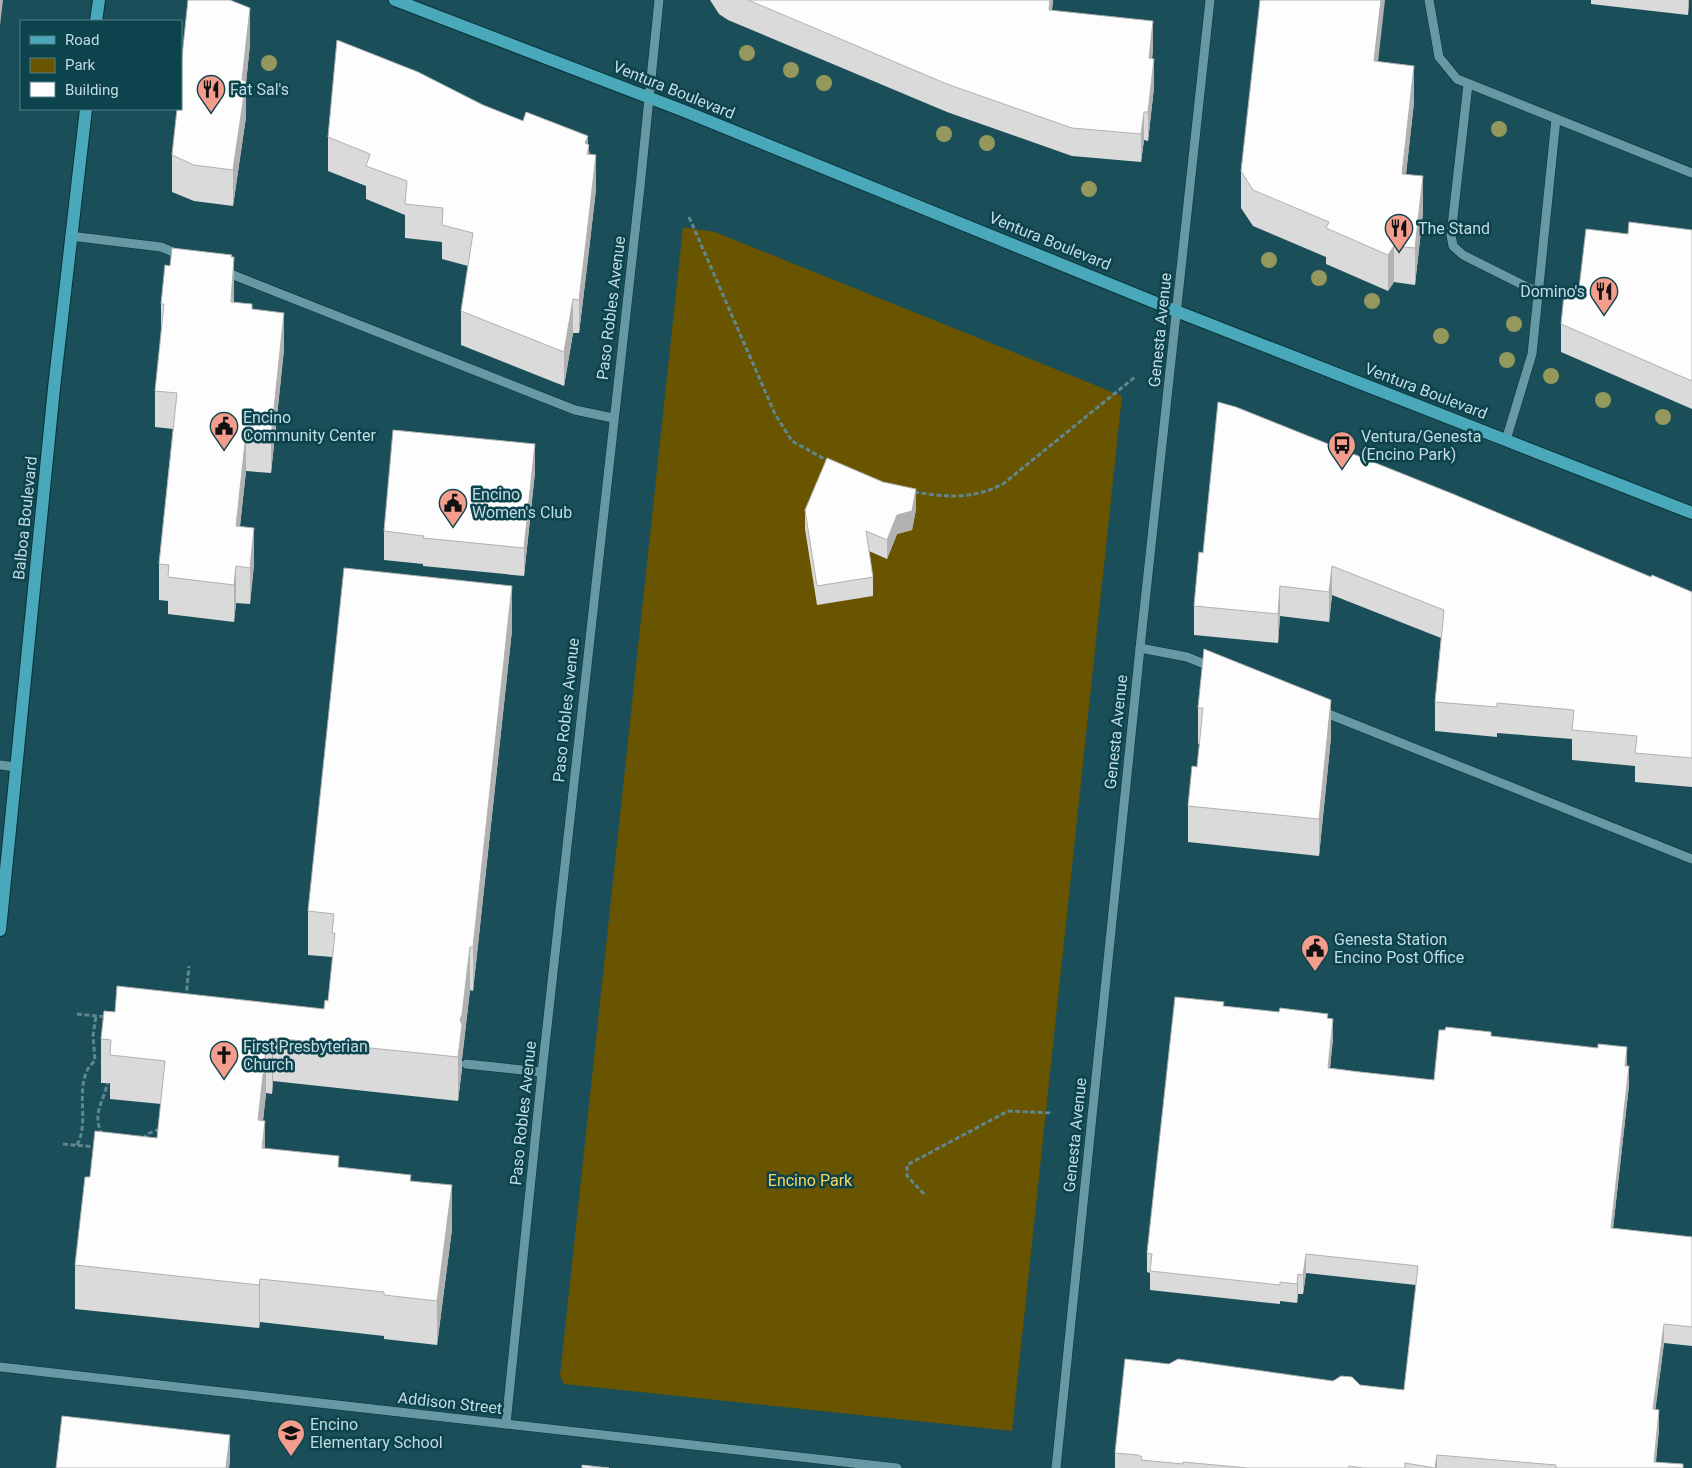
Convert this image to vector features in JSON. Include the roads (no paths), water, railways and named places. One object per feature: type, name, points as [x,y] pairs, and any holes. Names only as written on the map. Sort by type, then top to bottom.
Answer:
[{"type":"main road","points":[[96,20],[99,0]]},
{"type":"main road","name":"Ventura Boulevard","points":[[395,0],[648,97],[1176,311],[1692,514]]},
{"type":"main road","name":"Balboa Boulevard","points":[[0,930],[70,236],[86,110]]},
{"type":"street","name":"Paso Robles Avenue","points":[[506,1424],[542,1072],[659,0]]},
{"type":"street","name":"Genesta Avenue","points":[[1056,1468],[1140,648],[1210,0]]},
{"type":"street","points":[[1429,0],[1439,57],[1457,79],[1692,173]]},
{"type":"street","points":[[1468,84],[1451,235],[1453,246],[1463,256],[1539,293]]},
{"type":"street","points":[[1506,440],[1532,354],[1556,119]]},
{"type":"street","points":[[70,236],[161,247],[196,261]]},
{"type":"street","points":[[214,268],[575,410],[613,418]]},
{"type":"street","points":[[1140,648],[1187,657],[1224,672]]},
{"type":"street","points":[[1316,709],[1692,859]]},
{"type":"street","points":[[0,765],[16,767]]},
{"type":"street","points":[[466,1064],[542,1072]]},
{"type":"street","name":"Addison Street","points":[[0,1367],[896,1468]]},
{"type":"place","name":"Fat Sal's","points":[[211,113]]},
{"type":"place","name":"The Stand","points":[[1399,252]]},
{"type":"place","name":"Domino's","points":[[1604,315]]},
{"type":"place","name":"Encino Community Center","points":[[224,450]]},
{"type":"place","name":"Ventura/Genesta (Encino Park)","points":[[1342,469]]},
{"type":"place","name":"Encino Women's Club","points":[[453,527]]},
{"type":"place","name":"Genesta Station Encino Post Office","points":[[1315,972]]},
{"type":"place","name":"First Presbyterian Church","points":[[224,1079]]},
{"type":"place","name":"Encino Elementary School","points":[[291,1457]]},
{"type":"park label","name":"Encino Park","points":[[810,1180]]}]
